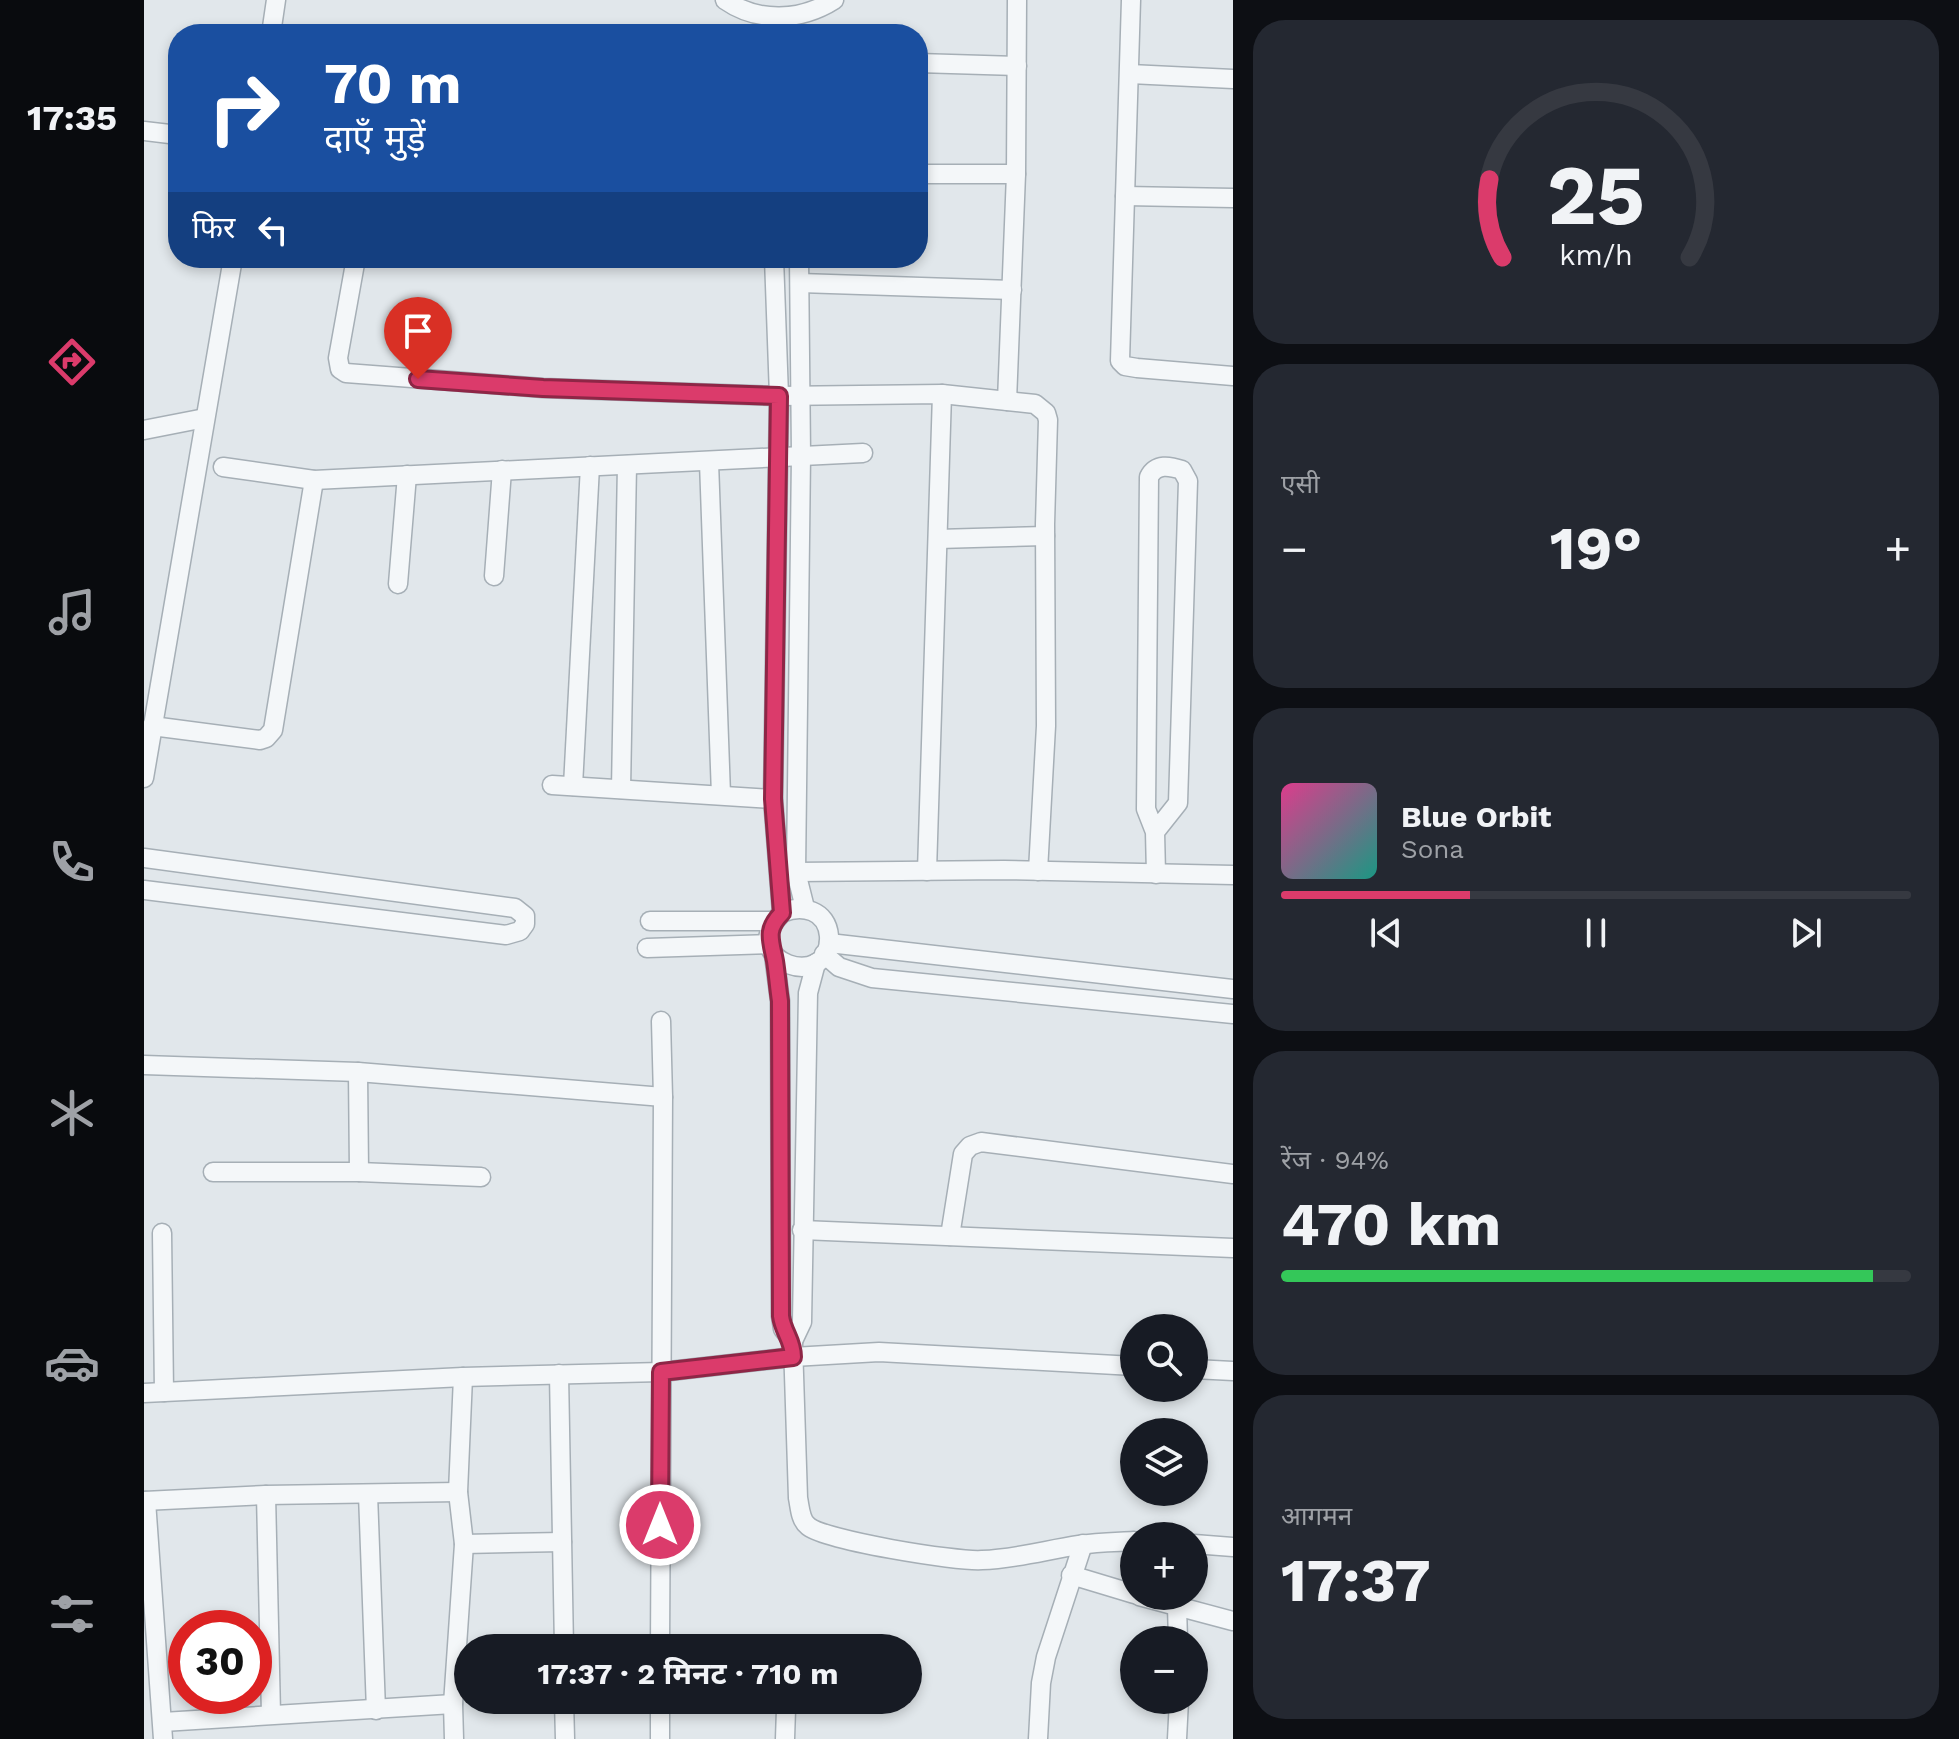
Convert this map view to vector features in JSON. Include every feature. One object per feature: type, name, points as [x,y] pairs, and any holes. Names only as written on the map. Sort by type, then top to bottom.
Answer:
[{"type":"street","points":[[272,24],[276,0]]},
{"type":"street","points":[[725,0],[761,15],[769,24]]},
{"type":"street","points":[[796,24],[834,0]]},
{"type":"street","points":[[1007,401],[1016,174],[1017,0]]},
{"type":"street","points":[[1131,0],[1119,349],[1122,365],[1233,376]]},
{"type":"street","points":[[928,63],[1017,66]]},
{"type":"street","points":[[1130,74],[1233,79]]},
{"type":"street","points":[[144,131],[168,134]]},
{"type":"street","points":[[928,174],[1016,174]]},
{"type":"street","points":[[1125,196],[1233,198]]},
{"type":"street","points":[[144,778],[231,268]]},
{"type":"street","points":[[354,268],[338,358],[340,369],[346,373],[543,388],[779,396],[942,394],[1035,404],[1046,413],[1046,726],[1038,871]]},
{"type":"street","points":[[775,268],[779,396],[773,799],[778,917]]},
{"type":"street","points":[[799,268],[801,455],[796,872],[805,908]]},
{"type":"street","points":[[800,283],[1012,290]]},
{"type":"street","points":[[927,871],[942,394]]},
{"type":"street","points":[[144,430],[205,418]]},
{"type":"street","points":[[223,467],[314,480],[863,453]]},
{"type":"street","points":[[709,462],[721,795]]},
{"type":"street","points":[[621,789],[627,465]]},
{"type":"street","points":[[573,786],[590,466]]},
{"type":"street","points":[[1155,832],[1178,803],[1188,481],[1182,470],[1169,466],[1157,469],[1149,477],[1146,809],[1155,832],[1156,874]]},
{"type":"street","points":[[494,576],[502,470]]},
{"type":"street","points":[[398,584],[407,475]]},
{"type":"street","points":[[152,726],[260,740],[270,735],[314,480]]},
{"type":"street","points":[[938,539],[1045,536]]},
{"type":"street","points":[[552,785],[773,799]]},
{"type":"street","points":[[144,858],[515,908],[525,916],[525,924],[520,931],[506,935],[144,890]]},
{"type":"street","points":[[796,872],[1038,871],[1233,875]]},
{"type":"street","points":[[793,1349],[783,1329],[781,1316],[780,1001],[769,932],[778,917],[793,908],[805,908],[816,912],[829,932],[808,993],[802,1322],[793,1349],[801,1515],[807,1526],[819,1532],[947,1559],[1006,1559],[1083,1544],[1120,1542]]},
{"type":"street","points":[[650,921],[778,917]]},
{"type":"street","points":[[647,948],[771,949]]},
{"type":"street","points":[[771,949],[782,963],[793,967],[805,967],[823,954],[1233,989]]},
{"type":"street","points":[[823,954],[839,967],[872,978],[1233,1014]]},
{"type":"street","points":[[660,1634],[661,1021]]},
{"type":"street","points":[[144,1065],[358,1072],[663,1097]]},
{"type":"street","points":[[358,1072],[359,1172]]},
{"type":"street","points":[[950,1236],[963,1154],[970,1146],[981,1142],[1233,1174]]},
{"type":"street","points":[[213,1172],[359,1172],[481,1177]]},
{"type":"street","points":[[802,1230],[1233,1248]]},
{"type":"street","points":[[162,1233],[164,1392]]},
{"type":"street","points":[[144,1393],[463,1377],[661,1372],[793,1349],[1120,1365]]},
{"type":"street","points":[[1208,1370],[1233,1371]]},
{"type":"street","points":[[559,1374],[564,1634]]},
{"type":"street","points":[[454,1739],[453,1704],[464,1544],[458,1492],[463,1377]]},
{"type":"street","points":[[271,1714],[163,1730],[145,1501],[266,1495],[458,1492]]},
{"type":"street","points":[[368,1494],[376,1710]]},
{"type":"street","points":[[266,1495],[269,1610]]},
{"type":"street","points":[[464,1544],[562,1542]]},
{"type":"street","points":[[1038,1739],[1043,1670],[1083,1544]]},
{"type":"street","points":[[1208,1545],[1233,1547]]},
{"type":"street","points":[[1071,1575],[1120,1590]]},
{"type":"street","points":[[1189,1610],[1233,1621]]},
{"type":"street","points":[[272,1714],[453,1704]]},
{"type":"street","points":[[564,1714],[565,1739]]},
{"type":"street","points":[[660,1714],[660,1739]]},
{"type":"street","points":[[785,1739],[786,1714]]},
{"type":"street","points":[[1177,1739],[1178,1714]]},
{"type":"route","points":[[418,379],[543,388],[779,396],[773,799],[782,913],[769,932],[769,944],[774,955],[780,1001],[781,1316],[783,1329],[793,1341],[793,1357],[661,1372],[660,1525]]}]
